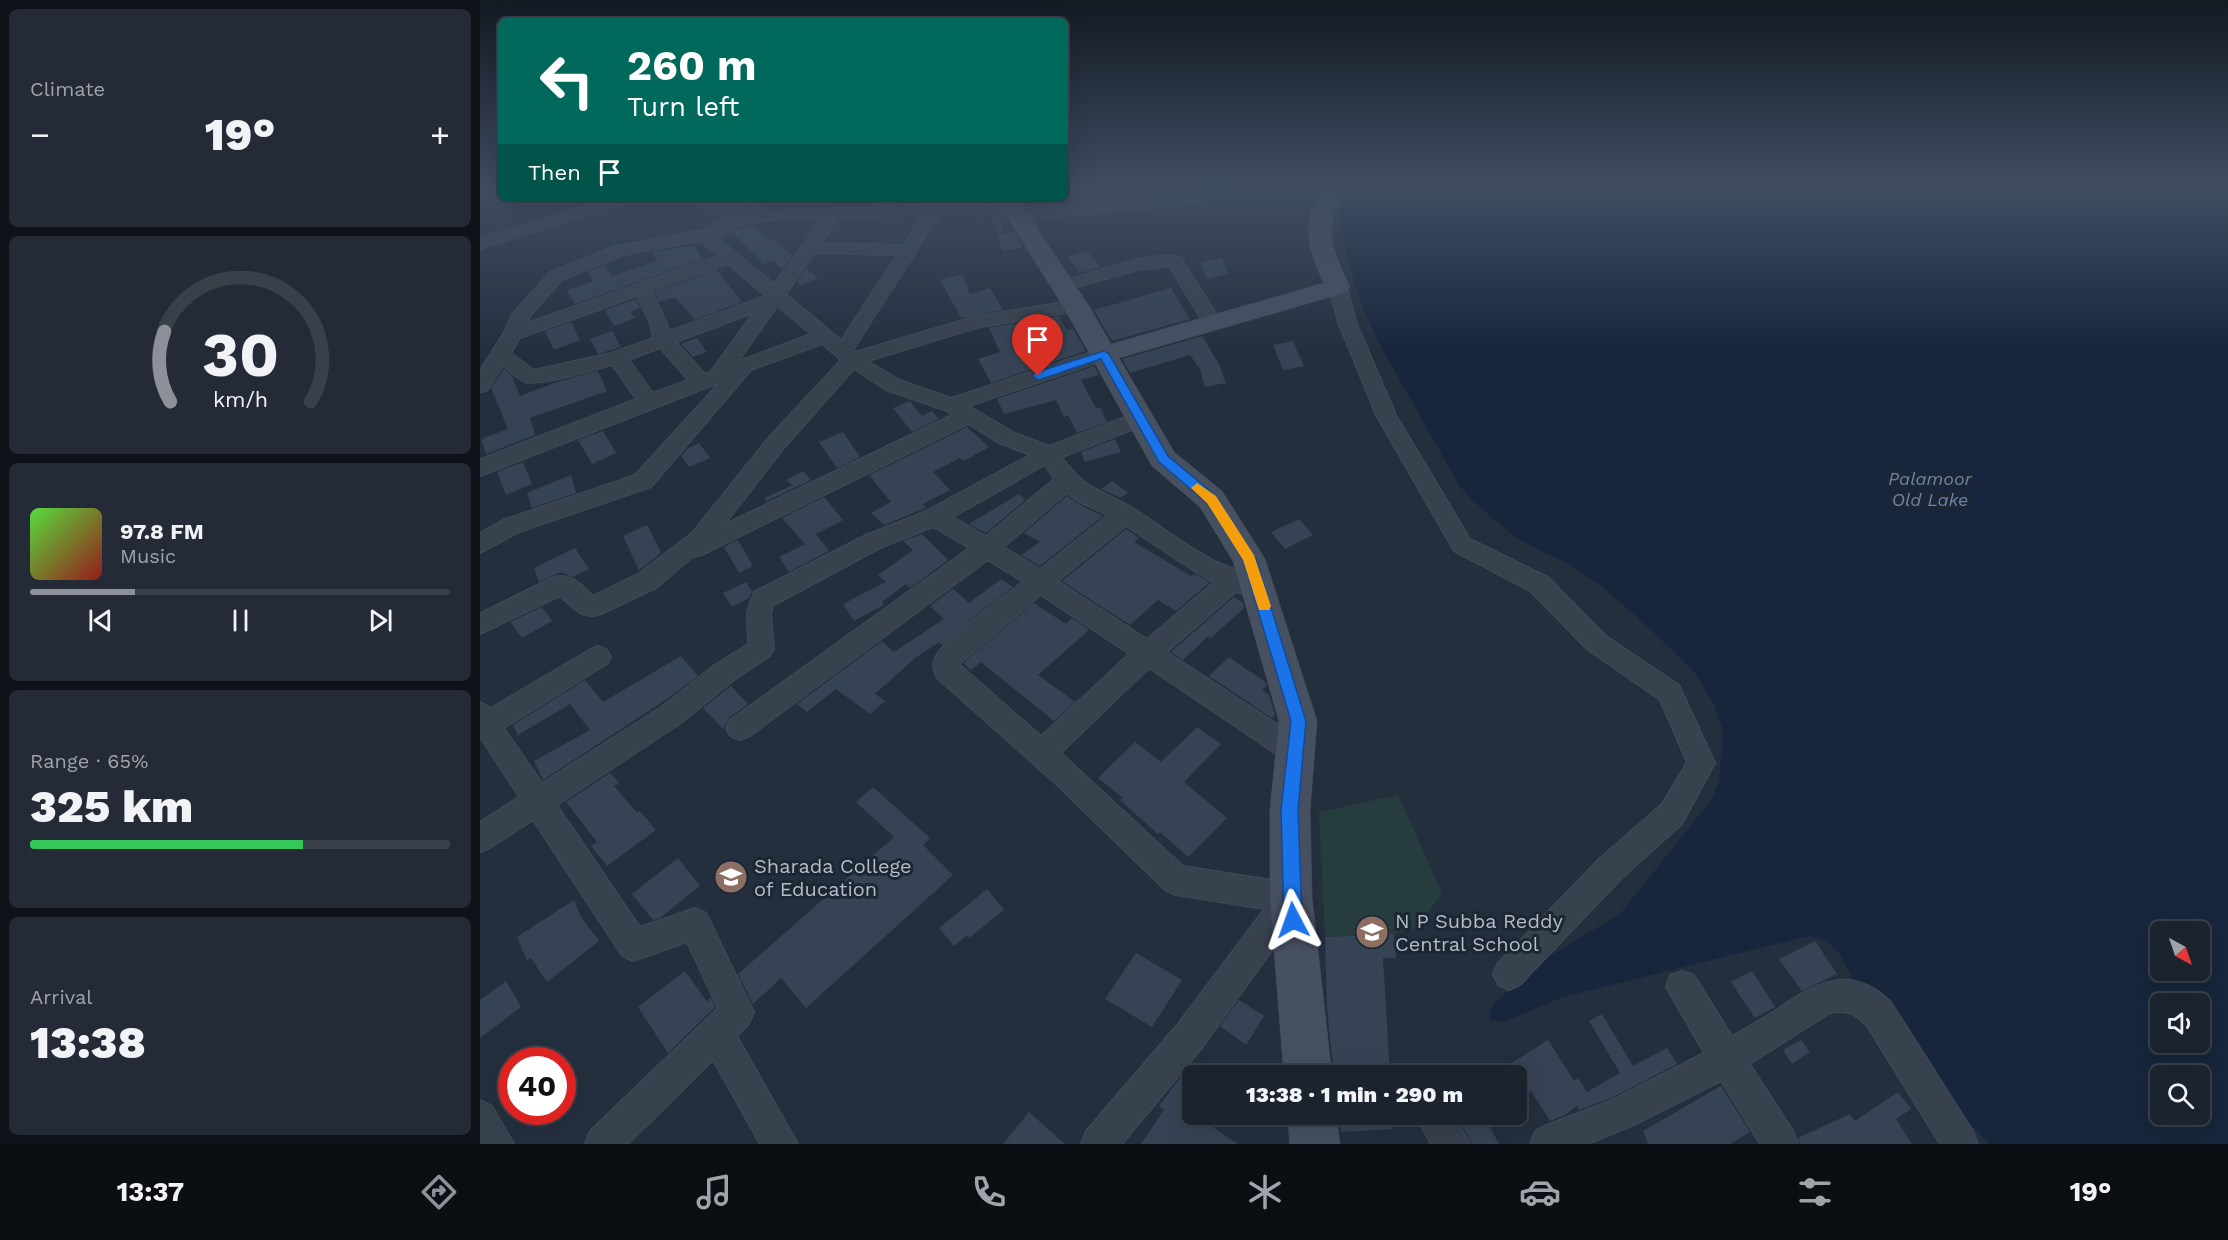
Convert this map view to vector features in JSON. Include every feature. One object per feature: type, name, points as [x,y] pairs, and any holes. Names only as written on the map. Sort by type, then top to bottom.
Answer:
[{"type":"street","points":[[480,386],[513,334],[522,313],[556,276],[619,251],[652,244]]},
{"type":"street","points":[[716,244],[774,297],[847,355],[893,385],[959,410],[1007,438],[1049,454],[1067,481],[1087,496],[1125,514],[1176,549],[1246,587]]},
{"type":"street","points":[[710,379],[812,244]]},
{"type":"street","points":[[480,624],[563,584],[590,608],[647,581],[700,539],[847,355],[910,244]]},
{"type":"street","points":[[1036,244],[1104,354],[1163,459],[1211,500],[1249,559],[1246,587],[1298,721],[1290,810],[1291,898],[1307,1065]]},
{"type":"street","points":[[1321,244],[1338,287],[1347,322],[1386,415],[1462,545],[1539,584],[1597,643],[1670,693],[1701,763],[1672,814],[1611,868],[1509,974]]},
{"type":"street","points":[[809,249],[908,250]]},
{"type":"street","points":[[513,334],[731,257]]},
{"type":"street","points":[[847,355],[1069,296],[1152,261],[1175,262],[1213,323]]},
{"type":"street","points":[[676,558],[959,410],[1104,354],[1338,287]]},
{"type":"street","points":[[642,288],[659,322],[663,340],[710,379]]},
{"type":"street","points":[[500,354],[530,377],[557,374],[617,358],[774,297]]},
{"type":"street","points":[[480,468],[825,336]]},
{"type":"street","points":[[617,358],[649,402]]},
{"type":"street","points":[[480,544],[511,526],[643,481],[745,366]]},
{"type":"street","points":[[480,838],[671,715],[725,672],[761,649],[759,612],[764,599],[874,541],[934,518],[1049,454],[1140,419]]},
{"type":"street","points":[[740,728],[987,548],[1067,481]]},
{"type":"street","points":[[1125,514],[954,652],[946,662],[946,670],[1042,753],[1176,880],[1291,898]]},
{"type":"street","points":[[934,518],[1042,582],[1295,751]]},
{"type":"street","points":[[1042,753],[1148,653],[1246,587]]},
{"type":"street","points":[[598,657],[483,720],[633,945],[695,924],[737,1012],[603,1144]]},
{"type":"street","points":[[1107,1141],[1189,1037],[1291,898]]},
{"type":"street","points":[[1682,987],[1780,1144]]},
{"type":"street","points":[[1564,1140],[1728,1058],[1828,997],[1851,995],[1869,1003],[1879,1014],[1960,1144]]},
{"type":"street","points":[[716,1032],[780,1144]]},
{"type":"street","points":[[480,1118],[496,1144]]},
{"type":"street","points":[[1313,1125],[1315,1144]]},
{"type":"green space","points":[[1398,795],[1442,893],[1418,928],[1394,934],[1325,937],[1319,812]]},
{"type":"water","name":"Palamoor Old Lake","points":[[1345,244],[2228,244],[2228,1144],[1990,1144],[1959,1113],[1863,997],[1838,951],[1826,941],[1808,936],[1563,997],[1503,1022],[1492,1020],[1489,1017],[1494,1003],[1551,955],[1620,914],[1712,799],[1719,782],[1723,731],[1714,704],[1693,670],[1635,615],[1602,587],[1565,562],[1513,535],[1472,500],[1459,485],[1380,345],[1361,304]]},
{"type":"building","points":[[744,244],[780,244],[792,256],[782,269],[773,261],[764,265]]},
{"type":"building","points":[[1000,244],[1021,244],[1023,247],[1003,251]]},
{"type":"building","points":[[694,245],[703,259],[575,304],[567,290],[594,281],[588,272],[605,265],[612,276],[657,261],[652,252]]},
{"type":"building","points":[[1087,251],[1100,267],[1079,273],[1067,257]]},
{"type":"building","points":[[1222,258],[1229,274],[1207,279],[1200,262]]},
{"type":"building","points":[[806,268],[818,278],[801,285],[797,282]]},
{"type":"building","points":[[717,270],[742,302],[695,320],[675,297],[659,302],[655,292]]},
{"type":"building","points":[[963,274],[970,294],[990,288],[1003,310],[961,318],[940,280]]},
{"type":"building","points":[[1171,288],[1190,319],[1112,341],[1094,310]]},
{"type":"building","points":[[636,299],[640,308],[630,312],[635,318],[614,326],[605,310]]},
{"type":"building","points":[[1059,316],[1067,330],[1073,329],[1086,351],[991,383],[978,359],[1000,352],[989,328]]},
{"type":"building","points":[[571,322],[580,340],[554,350],[545,331]]},
{"type":"building","points":[[612,331],[621,347],[598,354],[590,339]]},
{"type":"building","points":[[1202,336],[1219,364],[1226,383],[1205,387],[1200,369],[1190,355],[1130,373],[1122,359]]},
{"type":"building","points":[[697,338],[707,352],[693,357],[681,344]]},
{"type":"building","points":[[1293,341],[1304,366],[1283,370],[1273,345]]},
{"type":"building","points":[[1094,366],[1099,375],[1081,380],[1096,408],[1100,407],[1107,422],[1077,433],[1068,415],[1064,417],[1056,400],[1004,414],[997,399]]},
{"type":"building","points":[[504,369],[512,376],[520,396],[557,382],[598,371],[607,391],[530,418],[535,435],[486,454],[481,439],[508,429],[491,388]]},
{"type":"building","points":[[910,401],[922,416],[932,411],[939,419],[912,432],[893,408]]},
{"type":"building","points":[[967,427],[989,447],[964,461],[960,458],[933,472],[950,490],[923,504],[926,508],[884,525],[871,513],[891,502],[869,475]]},
{"type":"building","points":[[603,431],[616,453],[592,464],[578,440]]},
{"type":"building","points":[[843,432],[860,457],[837,468],[819,442]]},
{"type":"building","points":[[1115,439],[1121,452],[1085,462],[1081,452]]},
{"type":"building","points":[[699,443],[710,458],[689,467],[681,456],[687,449]]},
{"type":"building","points":[[523,462],[532,484],[506,495],[497,472]]},
{"type":"building","points":[[803,471],[811,480],[767,501],[764,498],[793,485],[786,480]]},
{"type":"building","points":[[571,475],[576,493],[532,508],[527,493]]},
{"type":"building","points":[[1113,481],[1128,493],[1120,498],[1101,489]]},
{"type":"building","points":[[1019,494],[1025,500],[986,533],[969,524]]},
{"type":"building","points":[[1067,496],[1103,516],[1040,566],[1021,555],[1040,542],[1024,533]]},
{"type":"building","points":[[824,497],[843,520],[816,534],[829,551],[789,572],[779,557],[805,544],[782,518]]},
{"type":"building","points":[[1299,519],[1313,535],[1285,549],[1271,532]]},
{"type":"building","points":[[647,525],[661,553],[639,570],[623,536]]},
{"type":"building","points":[[1126,529],[1139,538],[1134,542],[1191,576],[1194,574],[1210,582],[1176,611],[1158,600],[1130,625],[1062,581]]},
{"type":"building","points":[[922,534],[948,560],[910,588],[906,584],[882,602],[884,605],[854,621],[843,604],[886,582],[878,575],[913,550],[903,541]]},
{"type":"building","points":[[738,540],[753,566],[739,573],[724,547]]},
{"type":"building","points":[[575,548],[589,569],[573,577],[561,572],[539,582],[534,568]]},
{"type":"building","points":[[1001,579],[1013,587],[973,617],[942,645],[939,642],[915,658],[875,694],[885,701],[870,714],[836,689],[807,712],[797,704],[882,641],[894,652],[944,619],[930,606],[953,589],[969,603]]},
{"type":"building","points":[[746,582],[752,591],[749,598],[732,607],[723,593]]},
{"type":"building","points":[[1234,597],[1243,603],[1244,608],[1211,638],[1208,636],[1183,660],[1171,652]]},
{"type":"building","points":[[1034,603],[1066,624],[1072,618],[1089,630],[1038,675],[1075,702],[1054,721],[981,662],[971,670],[963,663]]},
{"type":"building","points":[[542,607],[552,621],[522,638],[510,622]]},
{"type":"building","points":[[681,656],[698,676],[667,699],[543,780],[534,761],[590,730],[570,704],[518,735],[513,725],[585,680],[603,702]]},
{"type":"building","points":[[1229,657],[1265,682],[1267,686],[1262,690],[1269,695],[1275,715],[1272,718],[1209,676]]},
{"type":"building","points":[[731,686],[748,704],[729,718],[723,729],[703,708]]},
{"type":"building","points":[[1197,727],[1221,744],[1184,782],[1227,818],[1188,857],[1160,832],[1158,834],[1120,800],[1123,798],[1098,778],[1135,742],[1161,762]]},
{"type":"building","points":[[610,773],[619,783],[614,786],[637,813],[640,811],[656,830],[607,866],[591,846],[597,842],[566,802]]},
{"type":"building","points":[[873,787],[930,838],[923,845],[953,875],[806,1008],[781,978],[753,1004],[738,974],[894,837],[856,802]]},
{"type":"building","points":[[678,858],[700,886],[660,918],[653,920],[632,894]]},
{"type":"building","points":[[987,889],[1004,910],[969,938],[967,935],[954,946],[939,928]]},
{"type":"building","points":[[574,900],[581,917],[599,941],[547,982],[531,958],[527,961],[517,937]]},
{"type":"building","points":[[1394,934],[1396,958],[1383,958],[1389,1065],[1333,1065],[1327,1009],[1325,937]]},
{"type":"building","points":[[1815,941],[1837,974],[1802,991],[1779,959]]},
{"type":"building","points":[[1136,953],[1182,980],[1152,1027],[1105,999]]},
{"type":"building","points":[[685,971],[707,1002],[711,998],[715,1007],[668,1053],[638,1007]]},
{"type":"building","points":[[1752,971],[1775,1007],[1755,1018],[1731,982]]},
{"type":"building","points":[[506,981],[521,1007],[480,1038],[480,1000]]},
{"type":"building","points":[[1239,1000],[1264,1016],[1246,1045],[1220,1026]]},
{"type":"building","points":[[1602,1014],[1633,1066],[1667,1048],[1677,1064],[1611,1098],[1579,1110],[1577,1106],[1565,1115],[1550,1121],[1531,1091],[1527,1094],[1527,1065],[1508,1065],[1548,1040],[1574,1081],[1578,1078],[1587,1092],[1620,1073],[1589,1021]]},
{"type":"building","points":[[1801,1040],[1810,1052],[1792,1064],[1783,1050]]},
{"type":"building","points":[[1179,1079],[1182,1081],[1182,1125],[1210,1125],[1238,1144],[1141,1144],[1164,1110],[1159,1106]]},
{"type":"building","points":[[1721,1086],[1750,1132],[1730,1144],[1648,1144],[1643,1131]]},
{"type":"building","points":[[1898,1092],[1911,1109],[1896,1119],[1912,1144],[1800,1144],[1798,1138],[1850,1114],[1855,1121]]},
{"type":"building","points":[[1029,1112],[1065,1144],[1003,1144]]},
{"type":"building","points":[[1340,1125],[1393,1125],[1393,1129],[1341,1132]]},
{"type":"building","points":[[1462,1125],[1489,1125],[1499,1144],[1472,1144]]},
{"type":"slow traffic","points":[[1197,488],[1211,500],[1249,559],[1264,606]]},
{"type":"place","name":"Sharada College of Education","points":[[731,877]]},
{"type":"place","name":"N P Subba Reddy Central School","points":[[1372,932]]},
{"type":"route","points":[[1038,376],[1104,354],[1163,459],[1211,500],[1249,559],[1278,648],[1298,721],[1290,810],[1293,920]]}]
